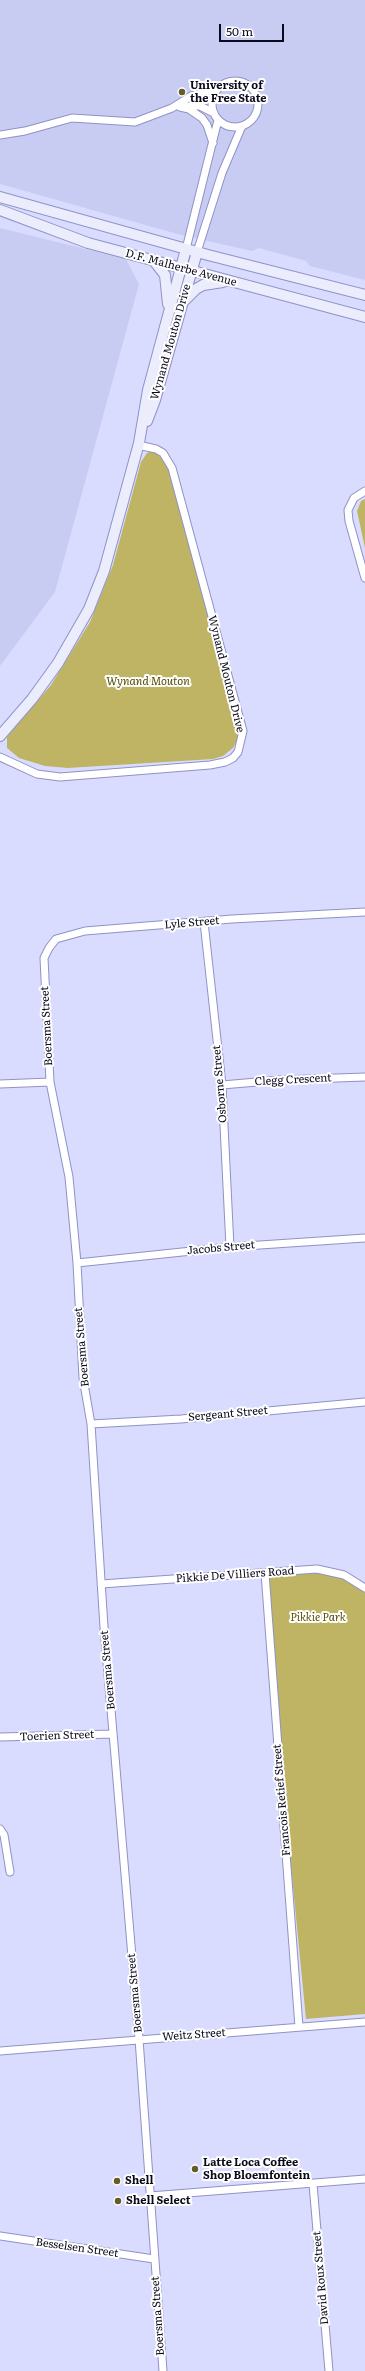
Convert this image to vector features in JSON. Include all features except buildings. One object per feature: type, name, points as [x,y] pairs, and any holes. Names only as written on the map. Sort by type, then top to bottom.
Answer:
[{"type":"street","points":[[234,81],[246,83],[252,88],[256,95],[258,105],[256,114],[250,122],[242,126],[225,125],[218,120],[214,113],[212,102],[216,91],[222,85],[234,81]]},
{"type":"street","points":[[0,135],[25,131],[72,118],[135,122],[172,108],[191,96],[216,91]]},
{"type":"street","points":[[172,108],[200,106],[214,113]]},
{"type":"street","points":[[180,107],[189,108],[202,118],[207,125],[213,143]]},
{"type":"street","name":"Wynand Mouton Drive","points":[[0,736],[32,699],[58,663],[89,609],[114,542],[138,444],[148,390],[186,249],[218,120]]},
{"type":"street","name":"Wynand Mouton Drive","points":[[138,444],[155,400],[180,306],[222,172],[242,126]]},
{"type":"street","name":"D.F. Malherbe Avenue","points":[[0,197],[197,252],[365,295]]},
{"type":"street","name":"D.F. Malherbe Avenue","points":[[0,210],[88,243],[365,317]]},
{"type":"street","points":[[154,261],[165,275],[167,285],[167,318]]},
{"type":"street","points":[[180,306],[189,295],[204,285],[235,283]]},
{"type":"street","name":"Wynand Mouton Drive","points":[[0,757],[37,774],[60,777],[210,765],[225,762],[238,752],[243,731],[172,468],[162,453],[156,449],[138,444]]},
{"type":"street","points":[[365,491],[354,498],[348,510],[349,521],[365,578]]},
{"type":"street","name":"Lyle Street","points":[[44,971],[44,958],[49,948],[56,939],[66,935],[204,922],[365,912]]},
{"type":"street","name":"Osborne Street","points":[[204,922],[222,1085],[230,1247]]},
{"type":"street","name":"Boersma Street","points":[[44,971],[50,1082],[69,1177],[77,1263],[83,1378],[91,1424],[101,1584],[139,2038],[163,2371]]},
{"type":"street","name":"Clegg Crescent","points":[[222,1085],[280,1080],[365,1077]]},
{"type":"street","points":[[0,1084],[50,1082]]},
{"type":"street","name":"Jacobs Street","points":[[77,1263],[230,1247],[365,1238]]},
{"type":"street","name":"Sergeant Street","points":[[91,1424],[181,1419],[365,1402]]},
{"type":"street","name":"Pikkie De Villiers Road","points":[[101,1584],[317,1569],[333,1572],[359,1582],[365,1588]]},
{"type":"street","name":"Francois Retief Street","points":[[265,1573],[299,2027]]},
{"type":"street","name":"Toerien Street","points":[[0,1737],[113,1734]]},
{"type":"street","points":[[0,1828],[4,1835],[10,1872]]},
{"type":"street","name":"Weitz Street","points":[[0,2051],[139,2038],[365,2022]]},
{"type":"street","points":[[150,2196],[365,2179]]},
{"type":"street","name":"David Roux Street","points":[[313,2184],[329,2371]]},
{"type":"street","name":"Besselsen Street","points":[[0,2236],[17,2240],[154,2259]]},
{"type":"shaded area","name":"University of the Free State","points":[[0,0],[365,0],[365,280],[310,266],[306,261],[259,248],[252,251],[181,235],[0,184]]},
{"type":"shaded area","points":[[0,228],[126,259],[139,284],[55,592],[0,666]]},
{"type":"green space","name":"Wynand Mouton","points":[[154,450],[167,457],[242,722],[239,736],[233,748],[223,756],[213,759],[68,768],[45,766],[19,758],[7,748],[7,737],[51,685],[90,622],[113,565],[141,462],[147,453]]},
{"type":"green space","points":[[365,499],[365,548],[357,511],[361,501]]},
{"type":"green space","name":"Pikkie Park","points":[[336,1571],[365,1591],[365,2014],[306,2019],[278,1734],[267,1574]]},
{"type":"place","name":"University of the Free State","points":[[182,92]]},
{"type":"place","name":"Latte Loca Coffee Shop Bloemfontein","points":[[195,2169]]},
{"type":"place","name":"Shell","points":[[117,2181]]},
{"type":"place","name":"Shell Select","points":[[118,2201]]}]
